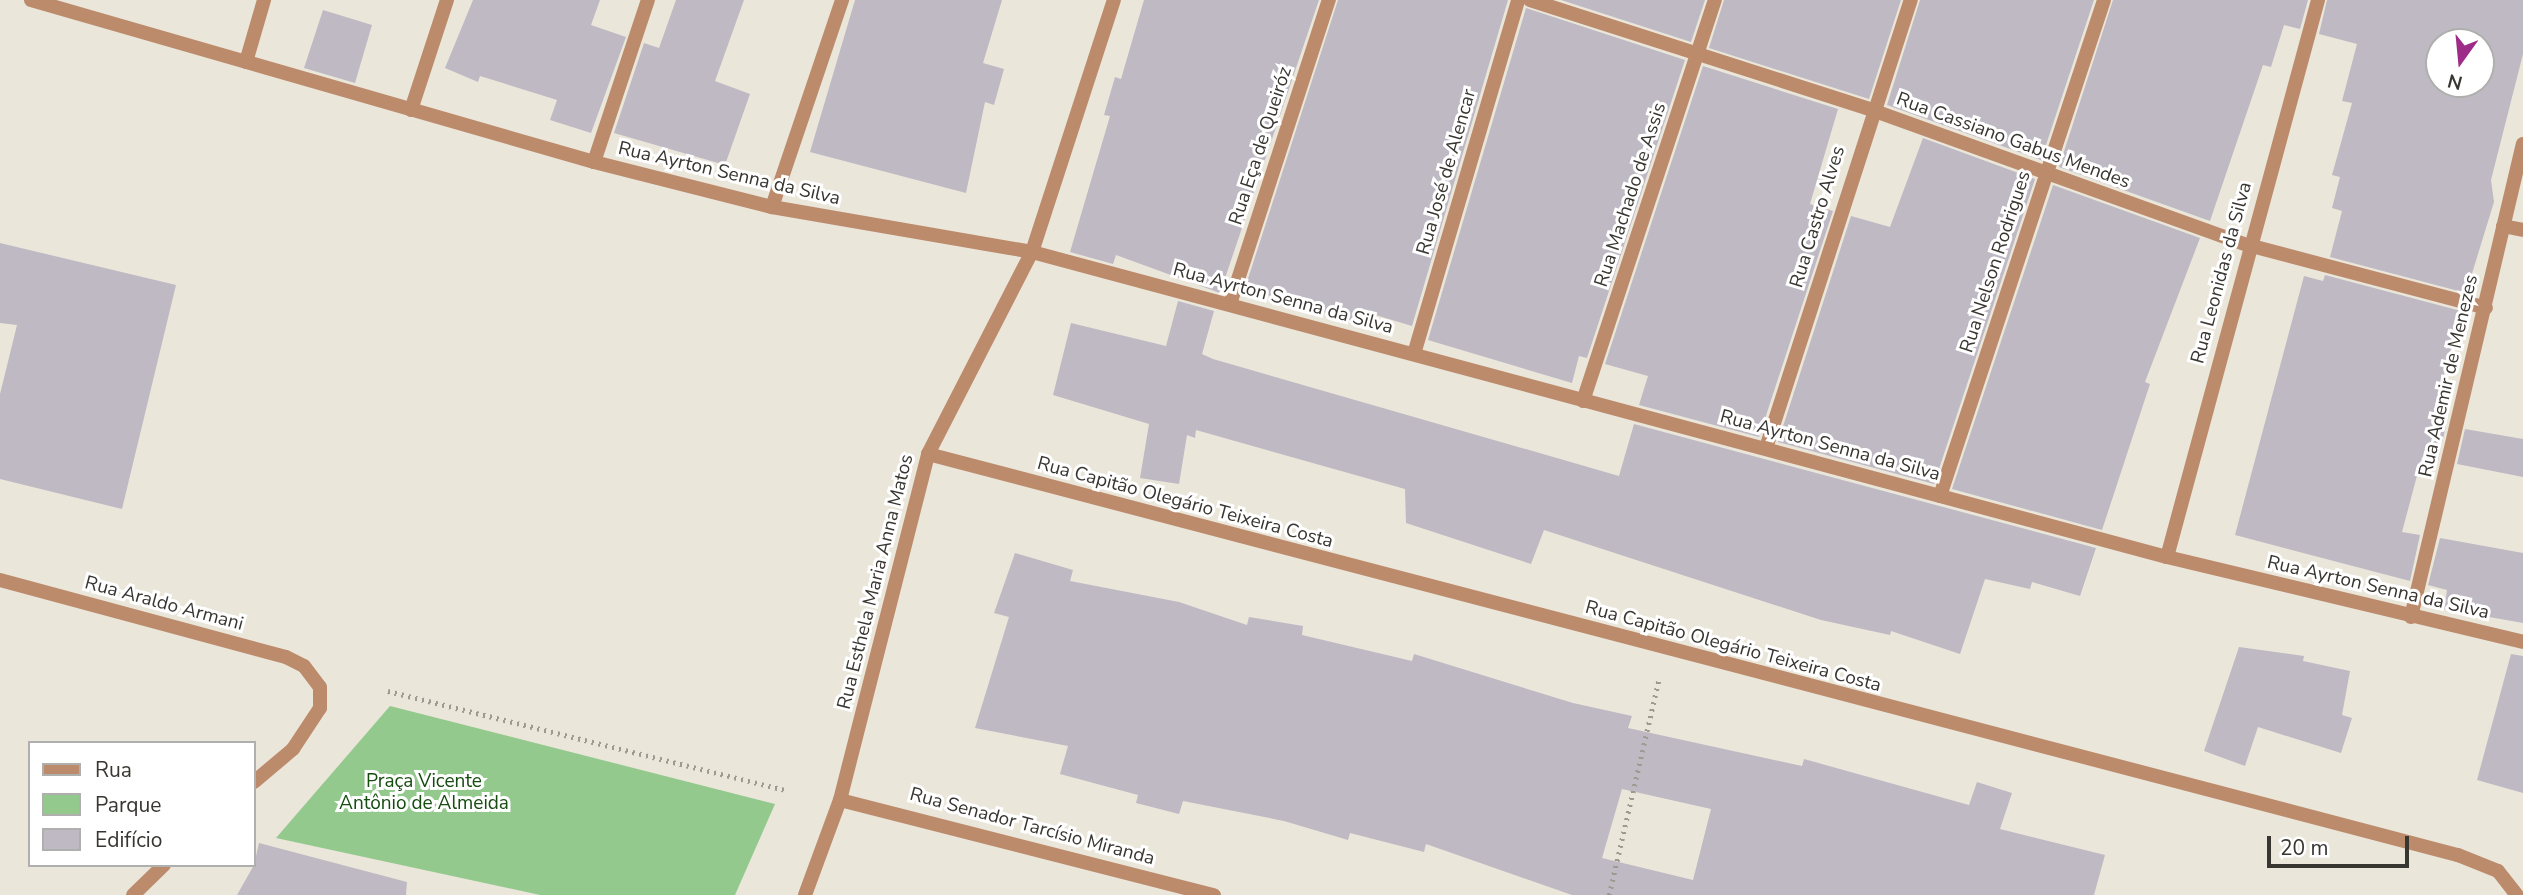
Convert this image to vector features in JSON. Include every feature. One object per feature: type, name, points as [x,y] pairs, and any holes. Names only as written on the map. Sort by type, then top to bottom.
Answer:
[{"type":"street","name":"Rua Ayrton Senna da Silva","points":[[31,0],[56,4],[246,62],[594,162],[772,207],[1032,252],[2167,557],[2523,642]]},
{"type":"street","points":[[246,62],[264,0]]},
{"type":"street","points":[[411,110],[447,0]]},
{"type":"street","points":[[594,162],[648,0]]},
{"type":"street","points":[[772,207],[842,0]]},
{"type":"street","name":"Rua Esthela Maria Anna Matos","points":[[805,895],[840,800],[928,454],[1032,252],[1114,0]]},
{"type":"street","name":"Rua Eça de Queiróz","points":[[1230,304],[1329,0]]},
{"type":"street","name":"Rua José de Alencar","points":[[1414,354],[1518,0]]},
{"type":"street","name":"Rua Cassiano Gabus Mendes","points":[[1530,0],[1872,110],[2045,175],[2248,245],[2486,307]]},
{"type":"street","name":"Rua Machado de Assis","points":[[1583,401],[1715,0]]},
{"type":"street","name":"Rua Castro Alves","points":[[1766,448],[1872,110],[1911,0]]},
{"type":"street","name":"Rua Nelson Rodrigues","points":[[1940,496],[2104,0]]},
{"type":"street","name":"Rua Leonidas da Silva","points":[[2167,557],[2248,245],[2318,0]]},
{"type":"street","name":"Rua Ademir de Menezes","points":[[2411,617],[2523,144]]},
{"type":"street","points":[[2503,226],[2523,230]]},
{"type":"street","name":"Rua Capitão Olegário Teixeira Costa","points":[[928,454],[1666,650],[2458,855],[2498,871],[2517,895]]},
{"type":"street","name":"Rua Araldo Armani","points":[[0,580],[286,657],[314,674],[320,687],[320,708],[311,728],[256,780]]},
{"type":"street","name":"Rua Senador Tarcísio Miranda","points":[[840,800],[1214,895]]},
{"type":"street","points":[[133,895],[162,867]]},
{"type":"path","points":[[1609,895],[1666,650]]},
{"type":"path","points":[[388,691],[785,790]]},
{"type":"green space","name":"Praça Vicente Antônio de Almeida","points":[[390,706],[775,804],[735,895],[540,895],[276,838]]},
{"type":"building","points":[[473,0],[600,0],[591,25],[626,37],[591,133],[550,120],[557,100],[480,76],[478,82],[445,68]]},
{"type":"building","points":[[676,0],[744,0],[715,81],[750,94],[725,165],[614,133],[644,43],[659,48]]},
{"type":"building","points":[[855,0],[1002,0],[983,63],[1004,69],[994,105],[985,102],[966,193],[810,152]]},
{"type":"building","points":[[1144,0],[1319,0],[1220,293],[1116,255],[1113,264],[1070,252],[1110,116],[1104,115],[1115,77],[1121,79]]},
{"type":"building","points":[[1338,0],[1508,0],[1412,326],[1359,310],[1356,322],[1245,288]]},
{"type":"building","points":[[1561,0],[1705,0],[1691,42]]},
{"type":"building","points":[[1724,0],[1901,0],[1869,99],[1709,48]]},
{"type":"building","points":[[1920,0],[2094,0],[2041,160],[1887,105]]},
{"type":"building","points":[[2113,0],[2308,0],[2300,29],[2284,25],[2271,67],[2263,65],[2210,221],[2059,167]]},
{"type":"building","points":[[2327,0],[2523,0],[2523,54],[2491,180],[2494,202],[2466,293],[2330,257],[2342,211],[2332,208],[2340,177],[2332,175],[2352,103],[2342,101],[2357,44],[2319,34]]},
{"type":"building","points":[[1526,8],[1685,60],[1587,358],[1579,356],[1572,383],[1428,340]]},
{"type":"building","points":[[323,10],[372,25],[355,83],[304,68]]},
{"type":"building","points":[[1703,66],[1838,109],[1810,204],[1833,211],[1759,437],[1639,405],[1648,376],[1605,364]]},
{"type":"building","points":[[1923,138],[2035,179],[1934,484],[1778,442],[1851,216],[1890,227]]},
{"type":"building","points":[[2053,185],[2200,238],[2145,382],[2150,384],[2102,530],[1952,489]]},
{"type":"building","points":[[0,243],[176,285],[122,509],[0,479],[0,394],[17,325],[0,323]]},
{"type":"building","points":[[2325,275],[2461,311],[2431,423],[2446,426],[2438,460],[2422,457],[2402,532],[2420,535],[2410,581],[2235,535],[2304,276],[2323,281]]},
{"type":"building","points":[[1178,301],[1214,311],[1202,354],[1213,359],[1619,476],[1634,424],[2096,548],[2080,596],[2032,582],[2030,589],[1985,579],[1960,654],[1891,631],[1890,635],[1821,620],[1544,530],[1531,564],[1406,523],[1405,489],[1196,430],[1195,438],[1187,435],[1179,484],[1140,478],[1149,424],[1053,395],[1071,323],[1166,346]]},
{"type":"building","points":[[2465,429],[2523,439],[2523,477],[2457,464]]},
{"type":"building","points":[[2440,538],[2523,553],[2523,623],[2444,609],[2447,590],[2428,585]]},
{"type":"building","points":[[1015,553],[1073,570],[1070,581],[1179,602],[1247,625],[1249,617],[1303,626],[1302,635],[1412,661],[1414,654],[1573,703],[1632,716],[1628,728],[1802,766],[1804,759],[1969,805],[1977,782],[2012,793],[2000,829],[2105,855],[2094,895],[1572,895],[1426,844],[1424,852],[1350,833],[1348,840],[1284,821],[1183,801],[1179,814],[1136,803],[1138,795],[1060,774],[1068,746],[975,728],[1009,617],[994,613]],"holes":[[[1622,789],[1711,809],[1693,880],[1602,858]]]},
{"type":"building","points":[[2239,647],[2304,656],[2303,661],[2350,671],[2342,715],[2352,718],[2341,753],[2258,727],[2245,766],[2204,751]]},
{"type":"building","points":[[2511,654],[2523,656],[2523,793],[2477,780]]},
{"type":"building","points":[[259,843],[407,882],[406,895],[237,895],[253,867],[256,867]]}]
